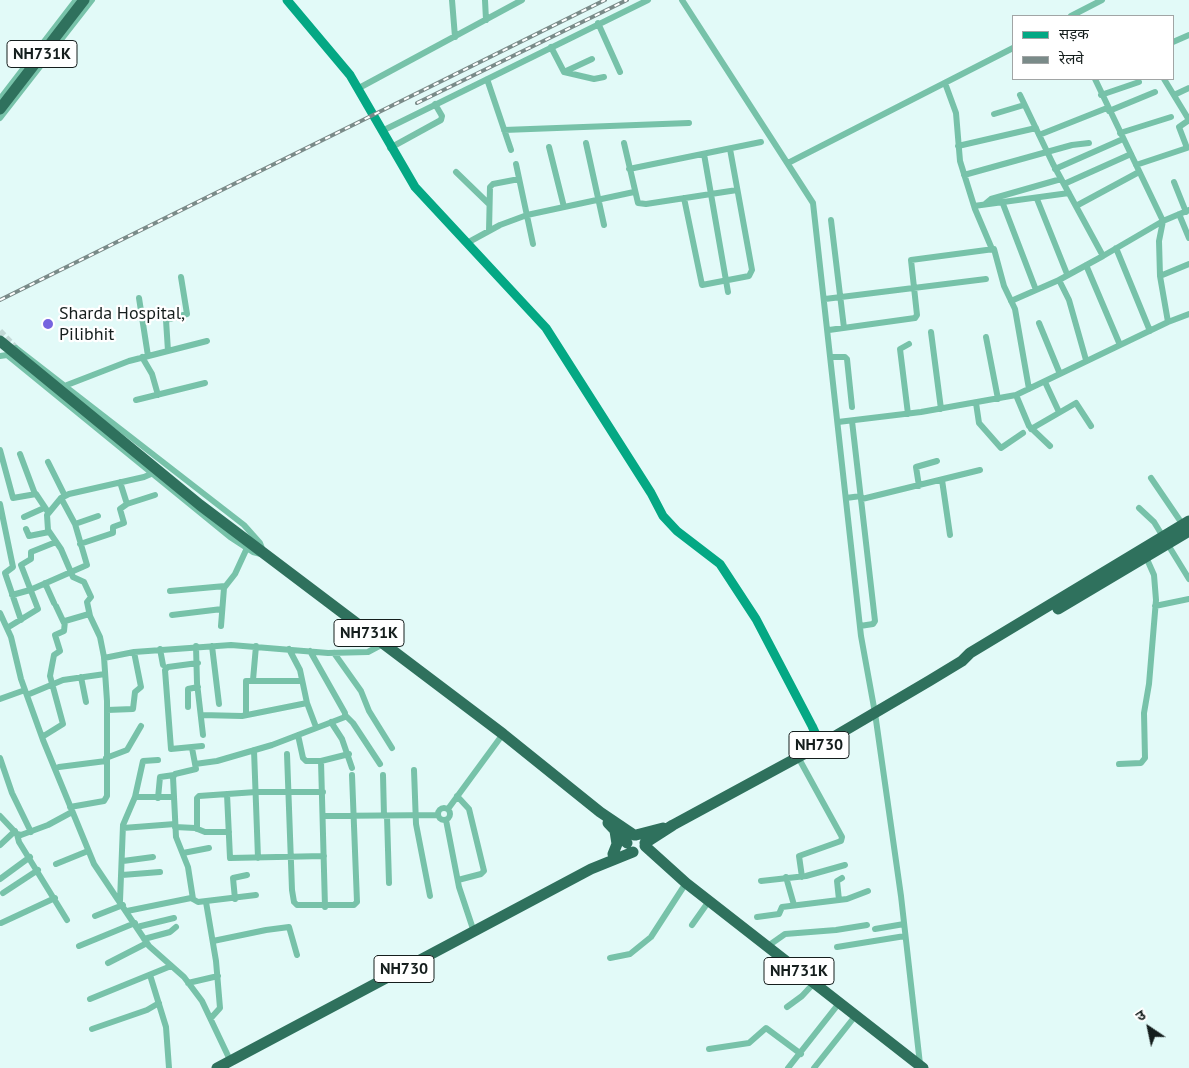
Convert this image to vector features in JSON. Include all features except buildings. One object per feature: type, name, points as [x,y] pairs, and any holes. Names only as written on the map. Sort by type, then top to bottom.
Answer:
[{"type":"highway","name":"NH731K","points":[[0,109],[84,0]]},
{"type":"highway","name":"NH731K","points":[[0,342],[138,455],[265,555],[503,734],[600,812],[635,844]]},
{"type":"highway","name":"NH730","points":[[591,869],[613,854],[673,825],[815,748],[962,661],[970,653],[1165,541],[1187,526]]},
{"type":"highway","name":"NH730","points":[[962,661],[974,659],[1146,557],[1165,541]]},
{"type":"highway","name":"NH731K","points":[[600,812],[615,831],[675,874],[922,1067]]},
{"type":"highway","points":[[613,854],[617,844],[615,831]]},
{"type":"highway","name":"NH730","points":[[224,1065],[635,844]]},
{"type":"street","points":[[0,99],[76,0]]},
{"type":"street","points":[[0,118],[92,0]]},
{"type":"street","points":[[287,0],[350,75],[390,148],[415,187],[546,328],[651,493],[663,516],[677,531],[720,564],[756,619],[812,726],[818,739],[815,748]]},
{"type":"street","points":[[452,0],[455,37]]},
{"type":"street","points":[[485,0],[486,20]]},
{"type":"street","points":[[358,88],[521,0]]},
{"type":"street","points":[[382,131],[648,0]]},
{"type":"street","points":[[682,0],[813,203],[829,330],[860,626],[875,713],[922,1067]]},
{"type":"street","points":[[1073,15],[1102,0]]},
{"type":"street","points":[[598,23],[620,72]]},
{"type":"street","points":[[1174,42],[1189,35]]},
{"type":"street","points":[[551,47],[564,72],[594,79],[604,77]]},
{"type":"street","points":[[788,163],[1012,49]]},
{"type":"street","points":[[564,72],[592,59]]},
{"type":"street","points":[[487,79],[511,150]]},
{"type":"street","points":[[1095,80],[1162,221],[1159,242],[1160,276],[1168,322]]},
{"type":"street","points":[[1136,165],[1187,148],[1179,128],[1189,120],[1165,80]]},
{"type":"street","points":[[1101,95],[1139,82]]},
{"type":"street","points":[[945,83],[956,113],[958,146],[964,175],[974,206],[992,249],[995,250],[1004,286],[1014,309],[1029,390]]},
{"type":"street","points":[[1174,95],[1189,88]]},
{"type":"street","points":[[958,146],[1037,132],[1155,92]]},
{"type":"street","points":[[1020,96],[1055,169],[1103,256]]},
{"type":"street","points":[[390,148],[441,120],[442,116],[435,104]]},
{"type":"street","points":[[994,114],[1024,105]]},
{"type":"street","points":[[1055,169],[1122,136],[1171,117]]},
{"type":"street","points":[[504,130],[689,123]]},
{"type":"street","points":[[629,170],[761,142]]},
{"type":"street","points":[[586,143],[604,225]]},
{"type":"street","points":[[624,143],[634,192],[638,203],[641,205],[737,190]]},
{"type":"street","points":[[964,175],[1072,145],[1089,143]]},
{"type":"street","points":[[549,147],[564,207]]},
{"type":"street","points":[[684,198],[701,283],[705,285],[749,276],[751,274],[730,149]]},
{"type":"street","points":[[704,154],[728,292]]},
{"type":"street","points":[[985,204],[991,199],[1062,182],[1131,154]]},
{"type":"street","points":[[516,164],[532,244]]},
{"type":"street","points":[[456,172],[489,204]]},
{"type":"street","points":[[1076,206],[1139,172]]},
{"type":"street","points":[[489,231],[490,186],[519,179]]},
{"type":"street","points":[[1174,182],[1185,212],[1189,238]]},
{"type":"street","points":[[467,243],[489,231],[527,215],[634,192]]},
{"type":"street","points":[[974,206],[1003,204],[1069,193]]},
{"type":"street","points":[[1037,199],[1067,274]]},
{"type":"street","points":[[1003,204],[1036,290]]},
{"type":"street","points":[[1011,301],[1058,280],[1162,221],[1185,212]]},
{"type":"street","points":[[831,220],[844,328]]},
{"type":"street","points":[[1116,248],[1150,331]]},
{"type":"street","points":[[829,330],[915,318],[917,315],[911,260],[992,249]]},
{"type":"street","points":[[1086,264],[1120,344]]},
{"type":"street","points":[[1160,276],[1189,264]]},
{"type":"street","points":[[168,351],[166,320],[187,314],[181,277]]},
{"type":"street","points":[[825,299],[986,278]]},
{"type":"street","points":[[1058,280],[1069,300],[1086,360]]},
{"type":"street","points":[[139,298],[145,357],[158,395]]},
{"type":"street","points":[[838,422],[942,409],[998,400],[1016,395],[1120,344],[1189,314]]},
{"type":"street","points":[[1039,324],[1060,374]]},
{"type":"street","points":[[931,332],[942,409]]},
{"type":"street","points":[[986,337],[998,400]]},
{"type":"street","points":[[67,385],[145,357],[207,341]]},
{"type":"street","points":[[908,414],[900,349],[909,344]]},
{"type":"street","points":[[16,348],[67,385],[244,525],[260,543],[265,555]]},
{"type":"street","points":[[0,356],[7,355],[230,538],[247,548],[265,555]]},
{"type":"street","points":[[832,357],[845,357],[847,359],[852,407]]},
{"type":"street","points":[[1045,382],[1059,412]]},
{"type":"street","points":[[136,400],[205,383]]},
{"type":"street","points":[[1016,395],[1031,429],[1050,446]]},
{"type":"street","points":[[976,403],[979,423],[1001,448],[1023,433]]},
{"type":"street","points":[[1031,429],[1076,403],[1091,426]]},
{"type":"street","points":[[852,421],[875,621],[873,624],[860,626]]},
{"type":"street","points":[[0,450],[13,498],[35,494]]},
{"type":"street","points":[[0,845],[16,833],[31,832],[52,823],[71,809],[104,801],[107,798],[107,710],[104,658],[100,637],[89,614],[87,602],[91,598],[84,582],[75,578],[71,572],[49,532],[46,510],[35,494],[20,454]]},
{"type":"street","points":[[919,486],[916,467],[937,461]]},
{"type":"street","points":[[12,595],[45,584],[87,565],[75,524],[48,462]]},
{"type":"street","points":[[846,498],[862,497],[919,486],[980,470]]},
{"type":"street","points":[[24,517],[46,510],[63,497],[146,477],[151,474]]},
{"type":"street","points":[[1151,478],[1187,526]]},
{"type":"street","points":[[942,480],[950,535]]},
{"type":"street","points":[[120,482],[127,504]]},
{"type":"street","points":[[80,544],[113,533],[113,527],[124,523],[120,509],[127,504],[155,495]]},
{"type":"street","points":[[0,504],[9,540],[13,567],[6,572],[20,620]]},
{"type":"street","points":[[1139,508],[1154,522],[1189,579]]},
{"type":"street","points":[[75,524],[98,516]]},
{"type":"street","points":[[26,529],[29,536],[49,532]]},
{"type":"street","points":[[0,542],[9,540]]},
{"type":"street","points":[[7,628],[38,609],[21,565],[31,560],[31,552],[56,542]]},
{"type":"street","points":[[222,626],[225,586],[235,574],[247,548]]},
{"type":"street","points":[[1119,764],[1141,763],[1144,758],[1144,712],[1149,684],[1155,606],[1154,575],[1146,557]]},
{"type":"street","points":[[42,737],[63,724],[51,684],[51,669],[54,655],[60,650],[56,635],[64,631],[64,623],[45,584]]},
{"type":"street","points":[[170,591],[225,586]]},
{"type":"street","points":[[1155,606],[1189,599]]},
{"type":"street","points":[[172,615],[222,609]]},
{"type":"street","points":[[0,613],[7,628],[42,737],[96,869],[136,925],[145,941],[188,983],[212,1018],[224,1065]]},
{"type":"street","points":[[64,623],[89,614]]},
{"type":"street","points":[[104,658],[134,652],[196,646],[256,646],[334,653],[368,652],[383,644]]},
{"type":"street","points":[[196,646],[203,735]]},
{"type":"street","points":[[212,646],[218,704]]},
{"type":"street","points":[[253,680],[256,646]]},
{"type":"street","points":[[289,649],[300,670],[307,703],[316,727]]},
{"type":"street","points":[[160,650],[164,665]]},
{"type":"street","points":[[310,651],[346,716],[353,723],[380,764]]},
{"type":"street","points":[[107,710],[133,709],[135,692],[141,687],[134,652]]},
{"type":"street","points":[[334,653],[361,691],[369,711],[392,748]]},
{"type":"street","points":[[198,663],[168,667],[166,670],[171,749],[173,751],[202,746]]},
{"type":"street","points":[[0,699],[51,684],[105,674]]},
{"type":"street","points":[[82,677],[86,702]]},
{"type":"street","points":[[246,715],[245,682],[253,680],[302,680]]},
{"type":"street","points":[[188,707],[188,689],[198,687]]},
{"type":"street","points":[[201,715],[246,715],[307,703]]},
{"type":"street","points":[[195,764],[217,761],[254,750],[346,716]]},
{"type":"street","points":[[287,754],[290,792],[292,890],[295,904],[354,905],[357,902],[352,771],[349,754],[331,722]]},
{"type":"street","points":[[59,766],[106,759],[127,750],[141,726]]},
{"type":"street","points":[[812,726],[830,739]]},
{"type":"street","points":[[448,809],[503,734]]},
{"type":"street","points":[[298,735],[304,760],[321,761],[349,754]]},
{"type":"street","points":[[158,798],[160,777],[194,771],[195,764],[192,748]]},
{"type":"street","points":[[254,750],[258,858]]},
{"type":"street","points":[[798,757],[842,837],[834,844],[799,856],[802,877]]},
{"type":"street","points":[[0,758],[12,793],[31,832]]},
{"type":"street","points":[[123,906],[123,828],[135,797],[143,761],[158,760]]},
{"type":"street","points":[[321,761],[325,906]]},
{"type":"street","points":[[414,770],[416,816],[430,896]]},
{"type":"street","points":[[383,774],[389,883]]},
{"type":"street","points":[[174,775],[176,837],[189,871],[192,898],[196,902],[206,902],[256,896]]},
{"type":"street","points":[[197,829],[197,798],[256,792],[323,792]]},
{"type":"street","points":[[227,794],[230,858],[324,856]]},
{"type":"street","points":[[457,796],[469,809],[484,871],[481,874],[458,880]]},
{"type":"street","points":[[135,797],[174,797]]},
{"type":"street","points":[[438,815],[440,809],[448,809]]},
{"type":"street","points":[[446,820],[451,814],[448,809]]},
{"type":"street","points":[[324,816],[438,815],[446,820]]},
{"type":"street","points":[[0,816],[16,833],[19,842],[30,857],[67,920]]},
{"type":"street","points":[[446,820],[458,880],[474,932]]},
{"type":"street","points":[[123,828],[175,826],[205,832],[229,832]]},
{"type":"street","points":[[183,853],[209,848]]},
{"type":"street","points":[[56,864],[88,850]]},
{"type":"street","points":[[0,879],[30,857]]},
{"type":"street","points":[[122,861],[153,857]]},
{"type":"street","points":[[761,882],[786,877],[802,877],[845,865]]},
{"type":"street","points":[[3,894],[38,870]]},
{"type":"street","points":[[122,875],[160,872]]},
{"type":"street","points":[[234,899],[233,878],[247,874]]},
{"type":"street","points":[[786,877],[794,905]]},
{"type":"street","points":[[839,900],[837,881],[842,878]]},
{"type":"street","points":[[610,958],[633,952],[651,937],[686,883]]},
{"type":"street","points":[[758,917],[779,914],[780,908],[839,900],[868,891]]},
{"type":"street","points":[[2,923],[55,898]]},
{"type":"street","points":[[95,916],[123,906],[192,898]]},
{"type":"street","points":[[692,925],[709,901]]},
{"type":"street","points":[[206,902],[218,976],[220,1008],[212,1018]]},
{"type":"street","points":[[79,946],[136,925],[174,918]]},
{"type":"street","points":[[875,929],[904,924]]},
{"type":"street","points":[[768,946],[785,934],[836,930],[867,925]]},
{"type":"street","points":[[108,963],[145,941],[170,932],[176,927]]},
{"type":"street","points":[[213,941],[289,927],[297,955]]},
{"type":"street","points":[[837,947],[906,936]]},
{"type":"street","points":[[90,1000],[171,966]]},
{"type":"street","points":[[150,975],[166,1028],[170,1068]]},
{"type":"street","points":[[188,983],[218,976]]},
{"type":"street","points":[[787,1007],[802,996],[814,983]]},
{"type":"street","points":[[788,1068],[801,1054],[840,1002]]},
{"type":"street","points":[[92,1029],[144,1011],[159,1003]]},
{"type":"street","points":[[814,1068],[856,1015]]},
{"type":"street","points":[[709,1049],[749,1044],[766,1028],[801,1054]]},
{"type":"tunnel","points":[[0,331],[16,348]]},
{"type":"railway","points":[[0,300],[605,0]]},
{"type":"railway","points":[[417,103],[627,0]]},
{"type":"place","name":"Sharda Hospital, Pilibhit","points":[[48,324]]}]
